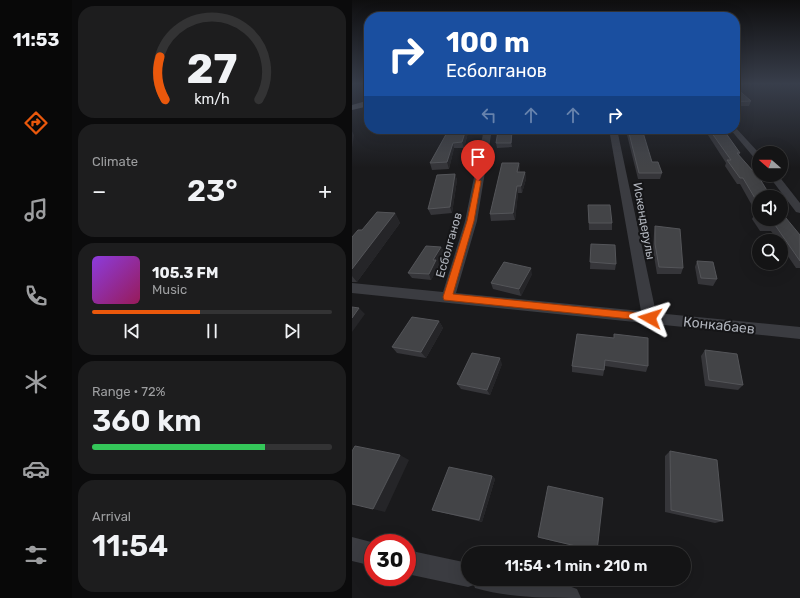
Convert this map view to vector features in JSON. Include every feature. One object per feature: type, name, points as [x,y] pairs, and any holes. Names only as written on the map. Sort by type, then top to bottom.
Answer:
[{"type":"street","name":"Есболганов","points":[[448,297],[471,221],[487,134]]},
{"type":"street","name":"Искендерулы","points":[[615,134],[650,318]]},
{"type":"street","points":[[738,134],[752,150]]},
{"type":"street","points":[[778,182],[800,210]]},
{"type":"street","name":"Конкабаев","points":[[352,288],[800,333]]},
{"type":"street","points":[[352,549],[364,552]]},
{"type":"street","points":[[416,564],[461,574]]},
{"type":"street","points":[[515,586],[568,598]]},
{"type":"building","points":[[446,134],[464,134],[462,142],[453,143],[447,162],[430,163]]},
{"type":"building","points":[[498,134],[512,134],[511,143],[496,143]]},
{"type":"building","points":[[629,134],[644,134],[652,162],[658,162],[662,173],[639,173]]},
{"type":"building","points":[[713,134],[727,134],[740,153],[737,153],[752,170],[752,182],[762,182],[767,190],[752,190],[752,193],[743,178],[740,178],[727,160],[731,160]]},
{"type":"building","points":[[502,163],[519,163],[517,172],[525,172],[521,186],[517,186],[513,213],[490,214]]},
{"type":"building","points":[[455,174],[450,207],[428,209],[437,175]]},
{"type":"building","points":[[588,205],[610,205],[612,223],[589,223]]},
{"type":"building","points":[[377,212],[395,213],[352,269],[352,237],[358,230],[362,230]]},
{"type":"building","points":[[788,220],[800,235],[800,261],[788,244],[788,234],[781,234],[776,226],[788,226]]},
{"type":"building","points":[[655,226],[680,229],[683,268],[659,267],[655,244]]},
{"type":"building","points":[[591,244],[615,245],[616,264],[590,262]]},
{"type":"building","points":[[426,246],[441,247],[433,260],[436,260],[429,274],[408,273]]},
{"type":"building","points":[[697,261],[713,262],[717,279],[701,278]]},
{"type":"building","points":[[504,262],[531,268],[519,289],[491,283]]},
{"type":"building","points":[[352,307],[359,308],[352,318]]},
{"type":"building","points":[[412,317],[439,321],[421,352],[392,347]]},
{"type":"building","points":[[577,334],[614,338],[614,334],[648,338],[648,366],[605,360],[604,370],[572,366]]},
{"type":"building","points":[[705,350],[737,354],[743,385],[709,380]]},
{"type":"building","points":[[472,353],[500,358],[487,390],[457,384]]},
{"type":"building","points":[[355,446],[400,455],[373,509],[352,504],[352,451]]},
{"type":"building","points":[[670,451],[717,460],[723,521],[671,510]]},
{"type":"building","points":[[449,467],[492,476],[479,520],[432,510]]},
{"type":"building","points":[[548,486],[603,498],[598,546],[576,546],[538,537]]},
{"type":"route","points":[[478,181],[471,221],[448,297],[650,318]]}]
